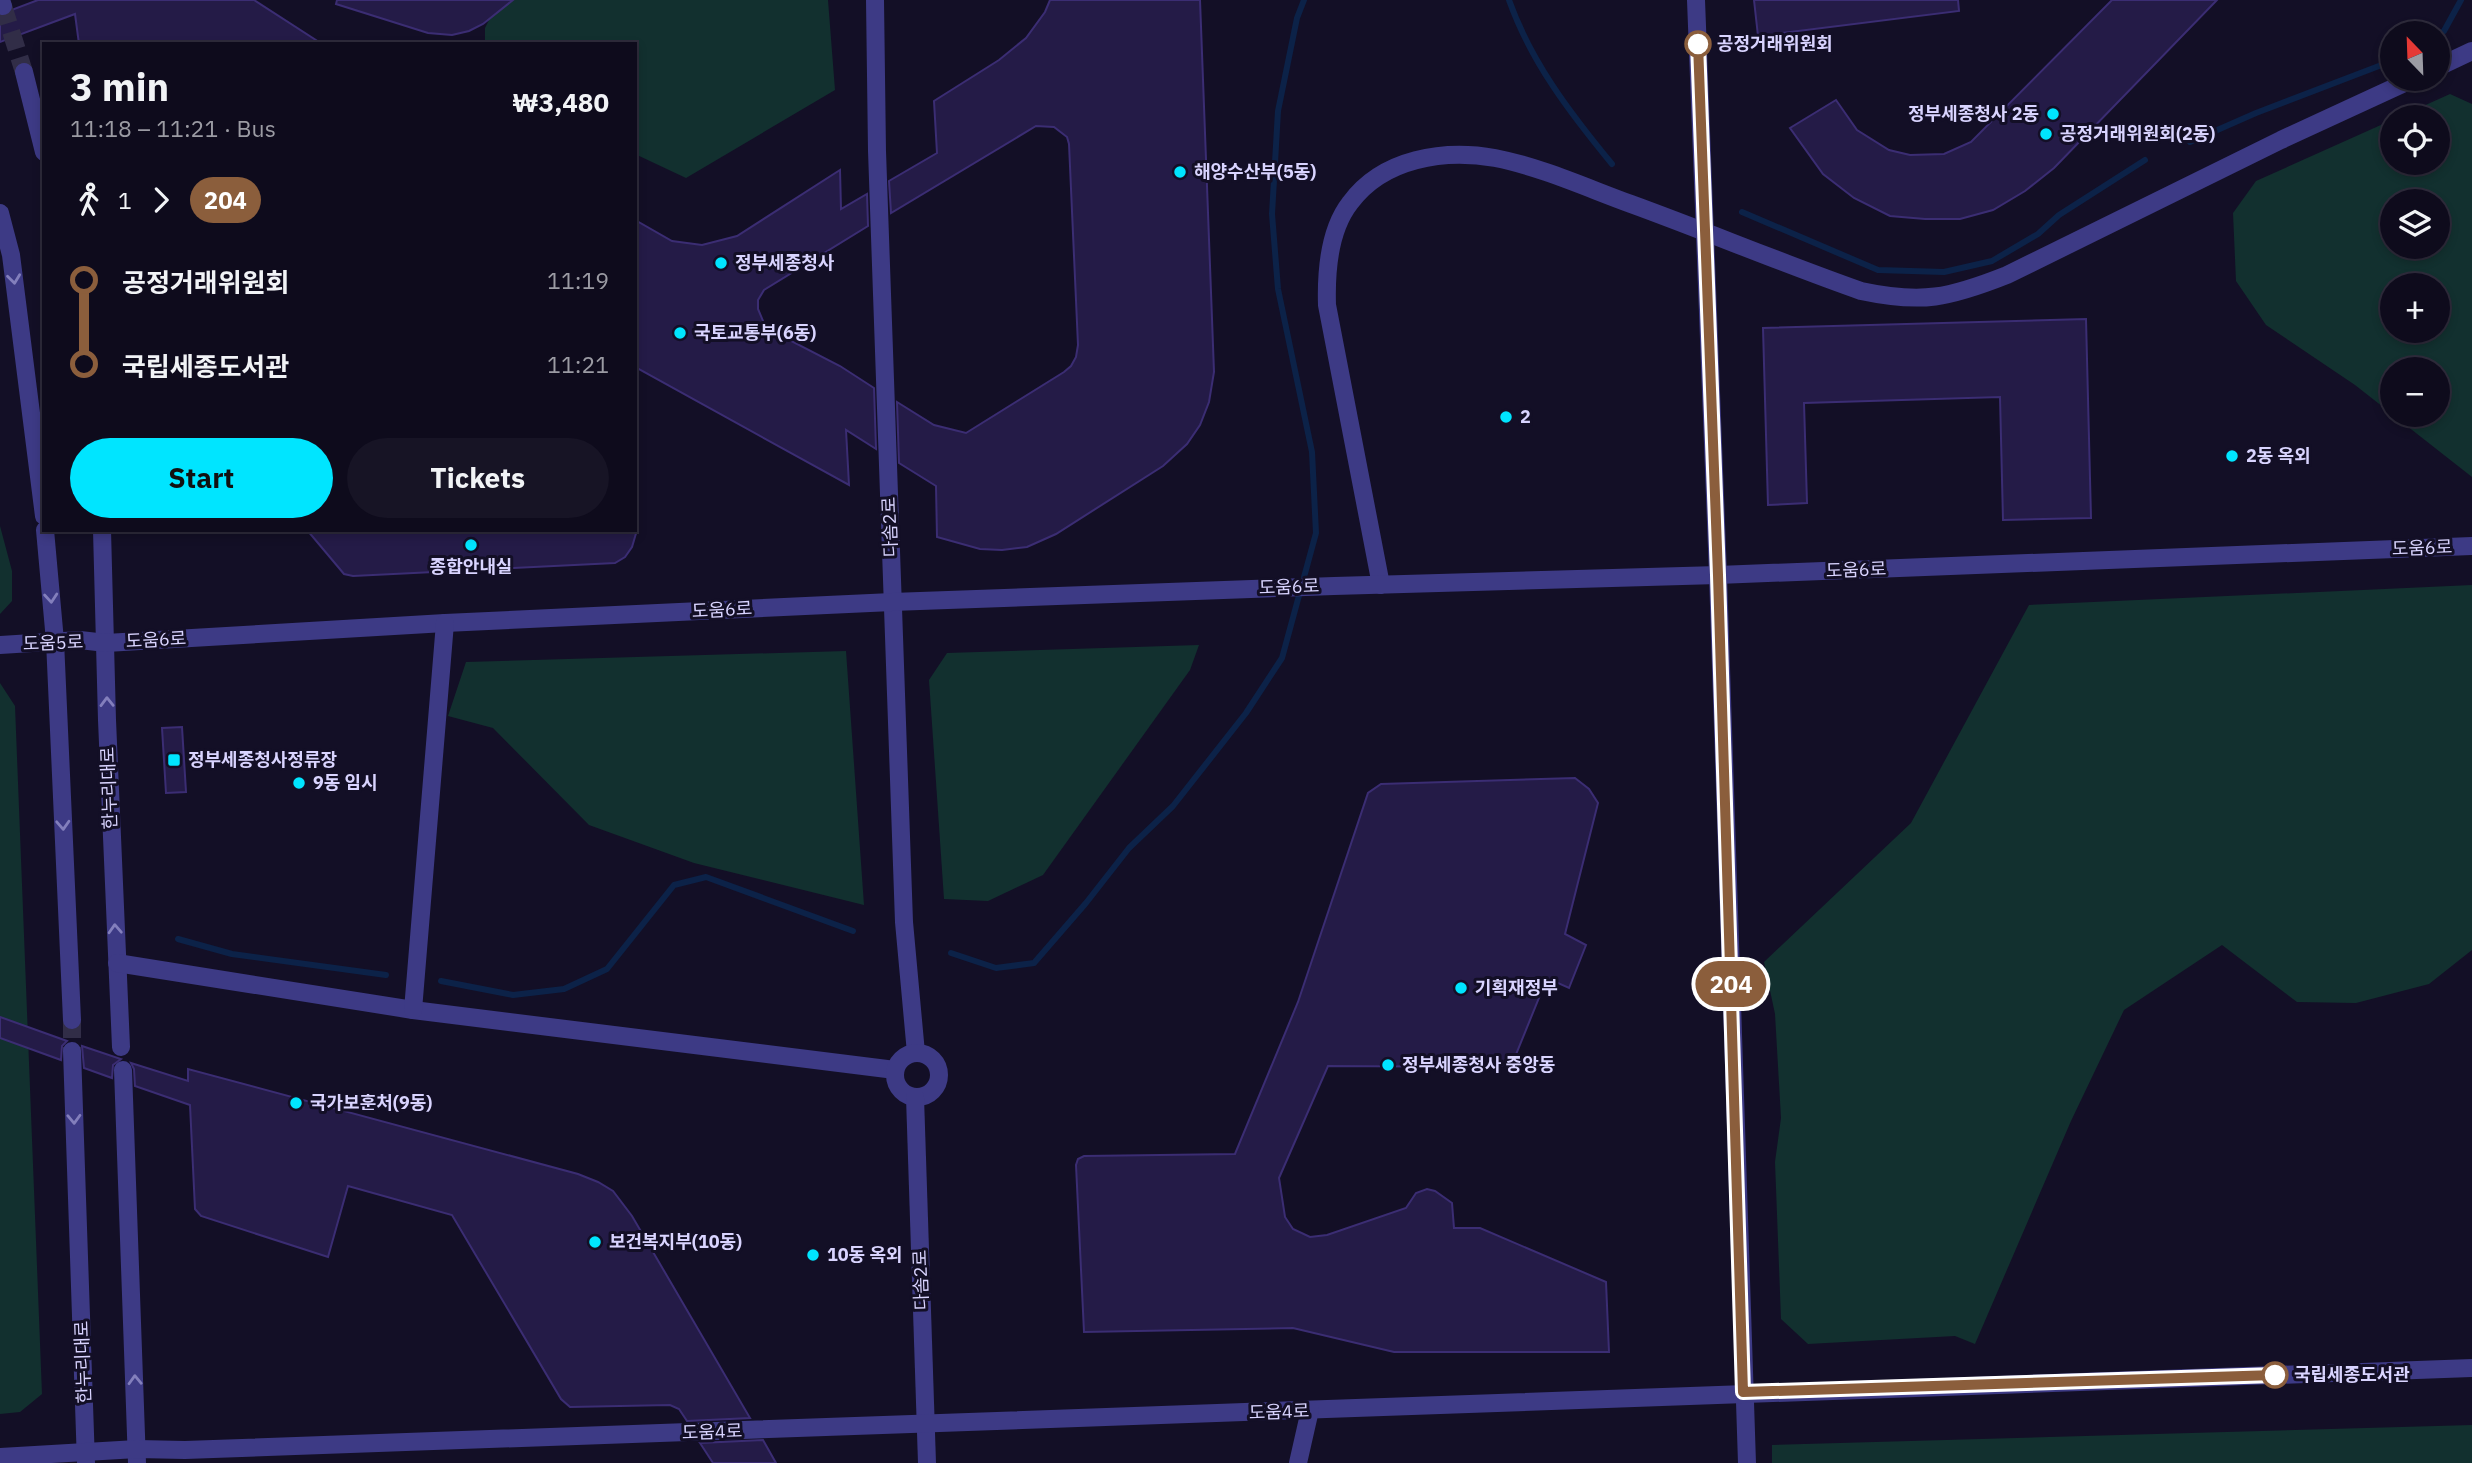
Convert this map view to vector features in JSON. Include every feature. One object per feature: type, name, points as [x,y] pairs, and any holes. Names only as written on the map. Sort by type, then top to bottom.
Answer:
[{"type":"street","name":"다솜2로","points":[[875,0],[877,151],[904,922],[916,1053]]},
{"type":"street","points":[[1696,0],[1747,1463]]},
{"type":"street","points":[[2450,61],[2472,51]]},
{"type":"street","points":[[24,72],[42,144]]},
{"type":"street","points":[[1381,585],[1327,305],[1326,279],[1338,225],[1349,203],[1371,182],[1392,169],[1417,159],[1467,155],[1496,159],[1528,167],[1704,230],[1861,291],[1888,297],[1942,297],[1965,292],[2007,275],[2281,140],[2387,91]]},
{"type":"street","points":[[0,213],[11,255],[42,500]]},
{"type":"street","points":[[45,532],[55,641],[72,1020]]},
{"type":"street","name":"한누리대로","points":[[102,532],[121,1046]]},
{"type":"street","name":"도움6로","points":[[106,643],[445,623],[892,602],[1718,575],[2472,546]]},
{"type":"street","points":[[413,1010],[445,623]]},
{"type":"street","name":"도움5로","points":[[0,645],[80,640],[106,643]]},
{"type":"street","points":[[117,963],[413,1010],[895,1070]]},
{"type":"street","name":"한누리대로","points":[[72,1051],[86,1458]]},
{"type":"street","points":[[916,1053],[930,1057],[938,1068],[939,1075],[938,1082],[929,1094],[915,1097],[907,1096],[896,1085],[895,1070],[902,1058],[916,1053]]},
{"type":"street","points":[[123,1070],[137,1456]]},
{"type":"street","name":"다솜2로","points":[[915,1097],[927,1463]]},
{"type":"street","name":"도움4로","points":[[0,1457],[86,1458],[186,1450],[1743,1392],[2472,1368]]},
{"type":"street","points":[[1298,1463],[1310,1410]]},
{"type":"green space","points":[[499,0],[828,0],[835,90],[686,178],[637,155],[637,42],[485,42],[485,28]]},
{"type":"green space","points":[[2450,94],[2472,104],[2472,477],[2408,427],[2450,427],[2450,357],[2380,357],[2380,405],[2266,325],[2236,281],[2233,213],[2256,181],[2380,125],[2380,175],[2450,175],[2450,105],[2426,105]]},
{"type":"green space","points":[[0,526],[12,571],[12,601],[0,614]]},
{"type":"green space","points":[[2472,585],[2472,950],[2429,984],[2356,1003],[2297,1002],[2222,945],[2124,1010],[2071,1121],[1975,1344],[1955,1336],[1808,1344],[1781,1319],[1775,1162],[1781,1118],[1775,1014],[1764,962],[1911,823],[2029,605]]},
{"type":"green space","points":[[1199,645],[1190,670],[1043,875],[988,901],[944,899],[929,680],[947,653]]},
{"type":"green space","points":[[846,651],[864,905],[694,863],[589,825],[493,728],[448,716],[466,662]]},
{"type":"green space","points":[[0,683],[15,706],[42,1394],[20,1412],[0,1414]]},
{"type":"green space","points":[[2472,1425],[2472,1463],[1772,1463],[1772,1445]]},
{"type":"building","points":[[38,0],[254,0],[319,42],[79,42],[75,14],[0,42],[0,17],[7,16],[14,9]]},
{"type":"building","points":[[337,0],[513,0],[483,24],[452,35],[428,33],[336,4]]},
{"type":"building","name":"정부세종청사","points":[[1050,0],[1200,0],[1214,372],[1209,402],[1200,425],[1187,444],[1163,466],[1056,534],[1027,547],[980,549],[937,537],[936,486],[899,463],[897,402],[934,425],[966,433],[1071,366],[1078,345],[1069,144],[1067,137],[1054,127],[1036,126],[891,213],[889,181],[937,153],[934,101],[999,60],[1026,38],[1045,12]]},
{"type":"building","points":[[1754,0],[1958,0],[1959,11],[1758,36]]},
{"type":"building","name":"정부세종청사 2동","points":[[2112,0],[2217,0],[2054,168],[2025,191],[1993,210],[1960,219],[1890,216],[1854,198],[1823,174],[1790,128],[1836,100],[1857,130],[1889,150],[1910,155],[1944,154],[1971,142]]},
{"type":"building","points":[[840,170],[841,209],[867,194],[868,226],[764,290],[758,300],[758,309],[766,328],[840,366],[874,388],[876,449],[846,430],[849,485],[637,368],[637,221],[672,241],[702,245],[737,236]]},
{"type":"building","points":[[2086,319],[2091,518],[2003,520],[2000,397],[1804,403],[1807,503],[1768,505],[1763,328]]},
{"type":"building","points":[[309,532],[636,532],[632,547],[625,557],[615,563],[353,576],[344,574]]},
{"type":"building","name":"정부세종청사정류장","points":[[182,727],[186,792],[166,793],[162,728]]},
{"type":"building","name":"정부세종청사 중앙동","points":[[1575,778],[1589,789],[1598,803],[1565,934],[1586,945],[1569,988],[1547,978],[1515,1057],[1507,1064],[1497,1067],[1328,1066],[1279,1178],[1285,1217],[1293,1229],[1310,1237],[1327,1235],[1406,1208],[1416,1193],[1427,1189],[1435,1191],[1452,1203],[1454,1228],[1480,1228],[1606,1282],[1609,1352],[1394,1352],[1293,1328],[1084,1332],[1076,1165],[1078,1159],[1084,1156],[1235,1154],[1298,1002],[1368,793],[1381,784]]},
{"type":"building","points":[[0,1017],[67,1041],[62,1046],[61,1060],[0,1038]]},
{"type":"building","points":[[82,1046],[121,1059],[113,1065],[112,1078],[84,1068]]},
{"type":"building","points":[[131,1063],[188,1081],[188,1069],[578,1174],[598,1182],[613,1191],[632,1216],[750,1418],[687,1421],[679,1409],[670,1405],[570,1407],[561,1399],[452,1215],[348,1186],[328,1257],[201,1216],[195,1209],[190,1105],[135,1086]]},
{"type":"building","points":[[763,1440],[776,1463],[713,1463],[700,1443]]},
{"type":"waterway","points":[[951,953],[996,968],[1034,963],[1129,848],[1173,806],[1246,713],[1282,658],[1316,533],[1312,452],[1278,289],[1272,214],[1278,111],[1297,18],[1304,0]]},
{"type":"waterway","points":[[1509,0],[1540,66],[1581,126],[1612,164]]},
{"type":"waterway","points":[[2449,21],[2461,0]]},
{"type":"waterway","points":[[2190,142],[2256,113],[2380,66]]},
{"type":"waterway","points":[[1742,212],[1878,270],[1944,272],[1992,261],[2038,234],[2059,215],[2145,160]]},
{"type":"waterway","points":[[441,981],[513,995],[564,989],[607,969],[674,885],[706,877],[853,931]]},
{"type":"waterway","points":[[178,939],[232,954],[386,975]]},
{"type":"tunnel","points":[[3,6],[24,72]]},
{"type":"tunnel","points":[[72,1020],[72,1051]]},
{"type":"bus line","name":"204","points":[[1698,44],[1718,575],[1743,1392],[2275,1375]]},
{"type":"place","name":"공정거래위원회","points":[[1698,44]]},
{"type":"place","name":"정부세종청사 2동","points":[[2053,114]]},
{"type":"place","name":"공정거래위원회(2동)","points":[[2046,134]]},
{"type":"place","name":"해양수산부(5동)","points":[[1180,172]]},
{"type":"place","name":"정부세종청사","points":[[721,263]]},
{"type":"place","name":"국토교통부(6동)","points":[[680,333]]},
{"type":"place","name":"2","points":[[1506,417]]},
{"type":"place","name":"2동 옥외","points":[[2232,456]]},
{"type":"place","name":"종합안내실","points":[[471,545]]},
{"type":"place","name":"정부세종청사정류장","points":[[174,760]]},
{"type":"place","name":"9동 임시","points":[[299,783]]},
{"type":"place","name":"기획재정부","points":[[1461,988]]},
{"type":"place","name":"정부세종청사 중앙동","points":[[1388,1065]]},
{"type":"place","name":"국가보훈처(9동)","points":[[296,1103]]},
{"type":"place","name":"보건복지부(10동)","points":[[595,1242]]},
{"type":"place","name":"10동 옥외","points":[[813,1255]]},
{"type":"place","name":"국립세종도서관","points":[[2275,1375]]}]
